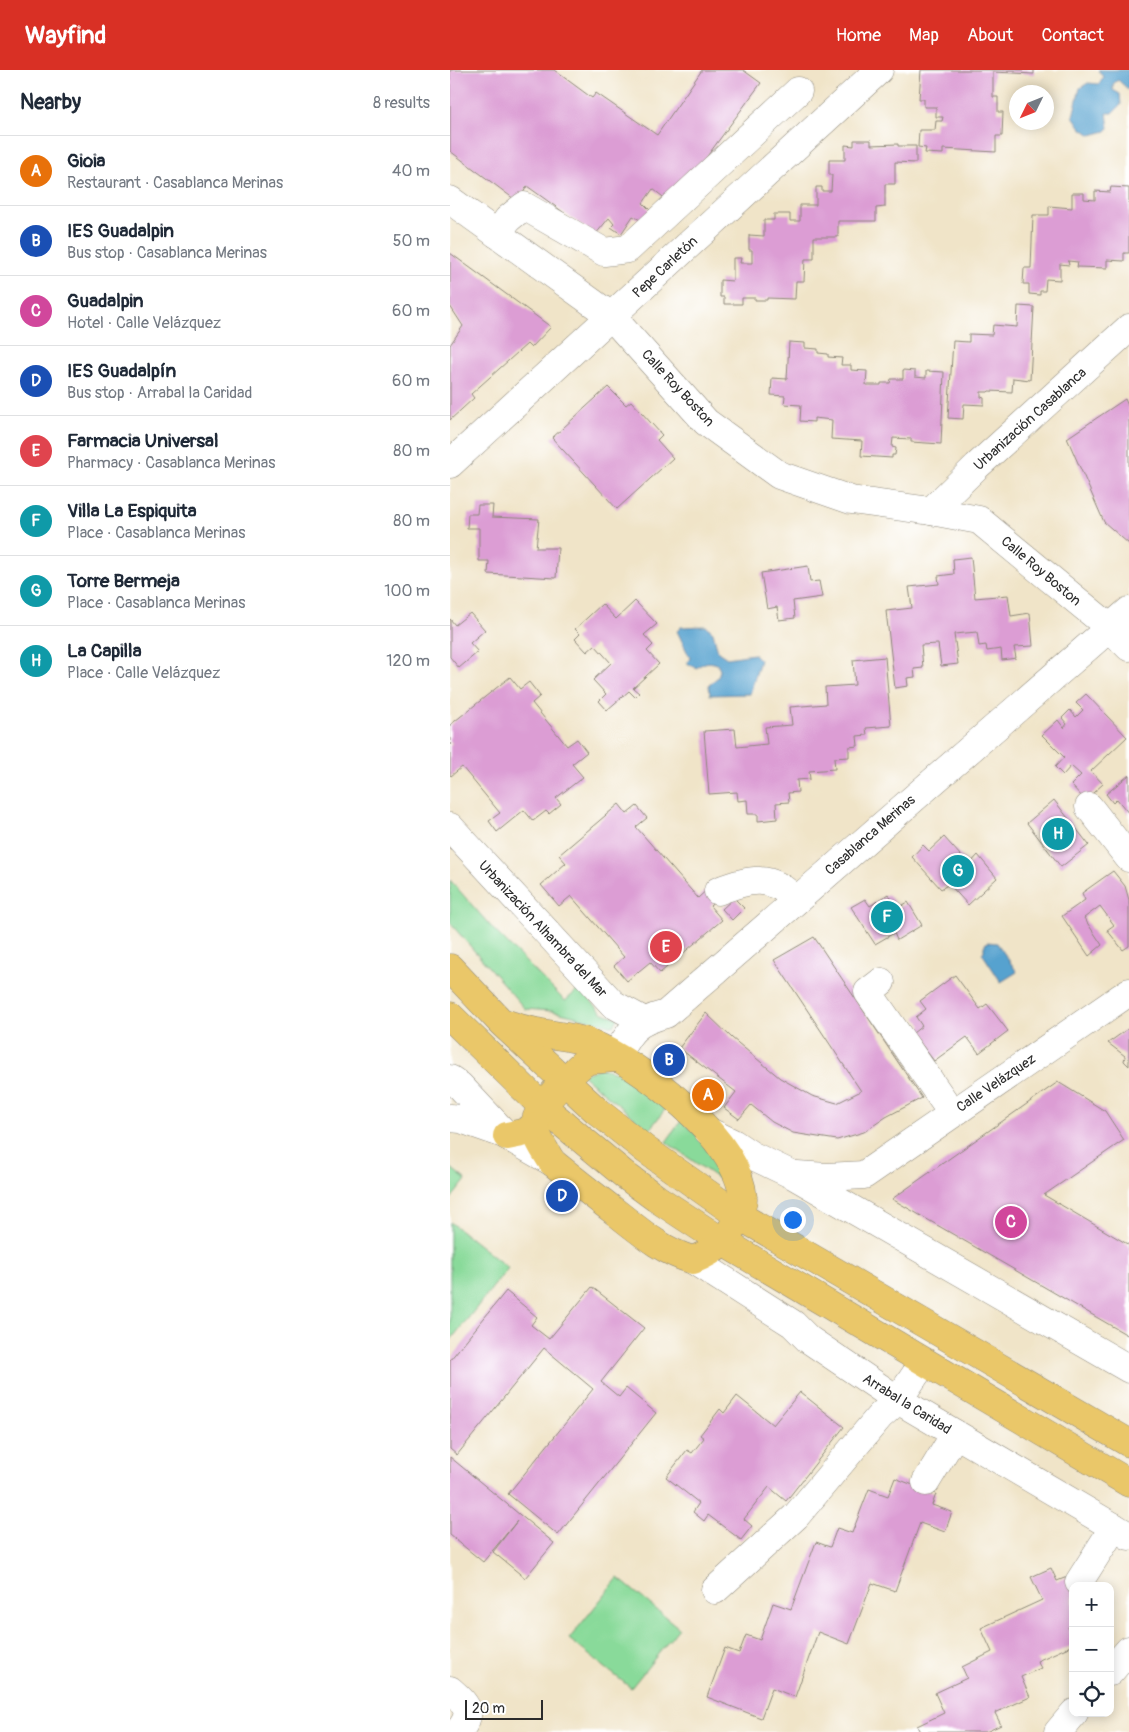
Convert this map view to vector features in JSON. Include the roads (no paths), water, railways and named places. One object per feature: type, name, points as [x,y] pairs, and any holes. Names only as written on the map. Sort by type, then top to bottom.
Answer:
[{"type":"main road","points":[[450,968],[501,1022],[597,1110],[646,1150],[738,1215],[1129,1443]]},
{"type":"main road","points":[[450,1016],[539,1117],[723,1242],[1129,1483]]},
{"type":"main road","points":[[501,1022],[538,1032],[576,1039],[600,1048],[645,1075],[694,1116],[708,1131],[730,1162],[741,1185],[743,1200],[738,1215],[723,1242],[706,1254],[693,1260],[677,1256],[662,1248],[552,1162],[542,1147],[539,1117]]},
{"type":"main road","points":[[507,1136],[522,1133],[539,1117],[564,1081],[582,1064],[590,1060],[615,1058]]},
{"type":"street","name":"Pepe Carletón","points":[[450,464],[879,70]]},
{"type":"street","points":[[497,234],[508,218],[524,206],[604,252],[628,249],[798,91]]},
{"type":"street","name":"Calle Roy Boston","points":[[450,200],[611,316],[706,422],[779,474],[851,500],[979,520],[1119,619],[1129,647]]},
{"type":"street","name":"Urbanización Casablanca","points":[[931,511],[977,466],[1129,328]]},
{"type":"street","name":"Casablanca Merinas","points":[[615,1058],[627,1036],[644,1020],[666,1014],[1119,619]]},
{"type":"street","points":[[1089,806],[1129,858]]},
{"type":"street","name":"Urbanización Alhambra del Mar","points":[[450,827],[613,1004],[644,1020]]},
{"type":"street","points":[[718,891],[736,884],[766,880],[783,888],[795,900]]},
{"type":"street","points":[[882,982],[868,992],[952,1113]]},
{"type":"street","name":"Calle Velázquez","points":[[864,1175],[1129,992]]},
{"type":"street","points":[[450,1079],[460,1086],[507,1136]]},
{"type":"street","points":[[450,1118],[461,1119],[507,1136],[552,1162]]},
{"type":"street","points":[[708,1131],[733,1143],[751,1155],[793,1175],[1129,1369]]},
{"type":"street","points":[[793,1175],[827,1177],[864,1175],[864,1198],[881,1226]]},
{"type":"street","name":"Arrabal la Caridad","points":[[693,1260],[794,1324],[808,1339],[898,1400],[1121,1532]]},
{"type":"street","points":[[794,1324],[827,1305]]},
{"type":"street","points":[[715,1590],[796,1516],[880,1416],[898,1400],[924,1362]]},
{"type":"street","points":[[926,1482],[955,1434]]},
{"type":"street","points":[[1079,1582],[1121,1532]]},
{"type":"street","points":[[1114,1667],[1129,1650]]},
{"type":"street","points":[[450,1690],[461,1699],[468,1709],[466,1721],[458,1732]]},
{"type":"street","points":[[1058,1732],[1071,1717]]},
{"type":"water","points":[[1098,70],[1129,70],[1129,90],[1118,80],[1113,84],[1113,90],[1120,94],[1121,105],[1113,113],[1107,113],[1109,128],[1106,131],[1091,135],[1081,128],[1073,116],[1080,88],[1088,83],[1099,84],[1103,77]]},
{"type":"water","points":[[706,626],[713,632],[718,652],[727,658],[754,654],[760,660],[750,694],[710,695],[709,685],[718,677],[720,670],[717,664],[706,663],[697,668],[687,663],[690,658],[677,631],[681,627]]},
{"type":"water","points":[[987,942],[997,943],[1017,972],[1001,982],[982,953]]},
{"type":"place","name":"La Capilla","points":[[1058,834]]},
{"type":"place","name":"Torre Bermeja","points":[[958,871]]},
{"type":"place","name":"Villa La Espiquita","points":[[887,917]]},
{"type":"place","name":"Farmacia Universal","points":[[666,947]]},
{"type":"place","name":"IES Guadalpin","points":[[669,1060]]},
{"type":"place","name":"Gioia","points":[[708,1095]]},
{"type":"place","name":"IES Guadalpín","points":[[562,1196]]},
{"type":"place","name":"Guadalpin","points":[[1011,1222]]}]
